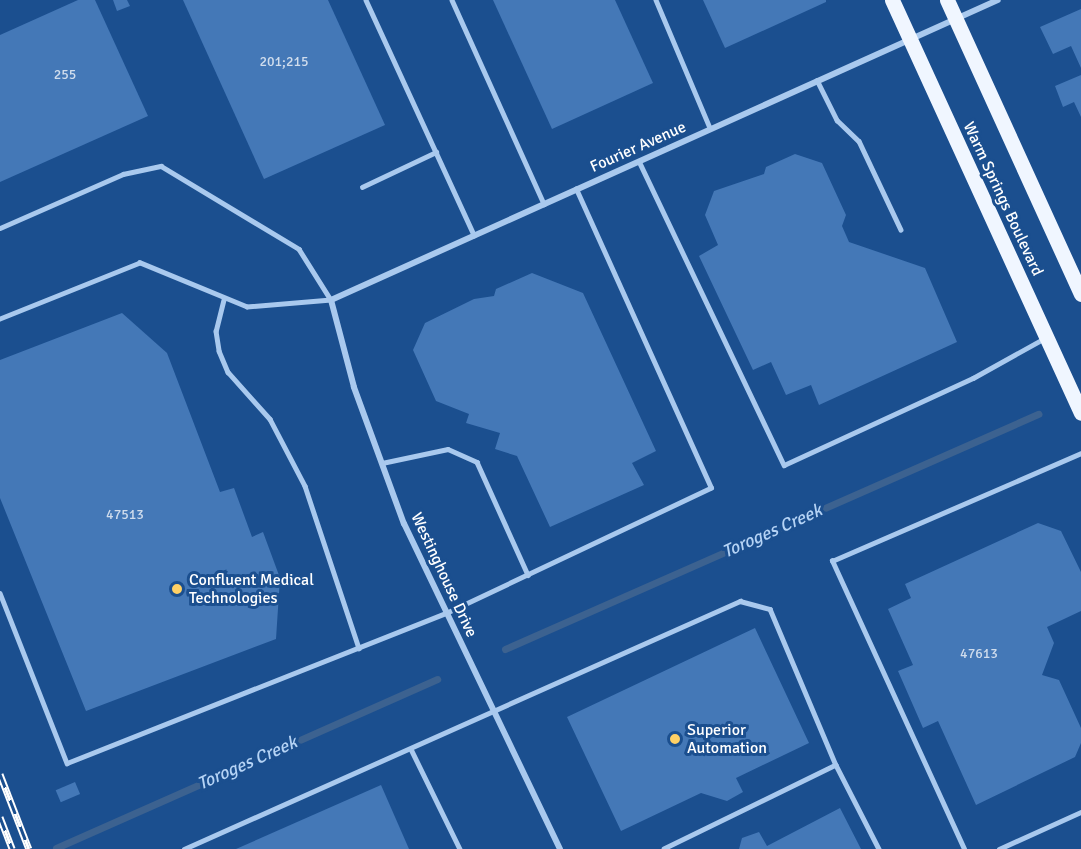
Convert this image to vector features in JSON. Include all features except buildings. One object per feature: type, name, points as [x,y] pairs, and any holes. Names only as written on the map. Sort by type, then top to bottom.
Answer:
[{"type":"main road","name":"Warm Springs Boulevard","points":[[892,0],[1081,413]]},
{"type":"main road","name":"Warm Springs Boulevard","points":[[947,0],[1081,294]]},
{"type":"street","name":"Fourier Avenue","points":[[331,300],[998,0]]},
{"type":"street","name":"Westinghouse Drive","points":[[331,300],[382,463],[446,613],[560,849]]},
{"type":"lane","points":[[366,0],[474,235]]},
{"type":"lane","points":[[452,0],[544,204]]},
{"type":"lane","points":[[656,0],[710,128]]},
{"type":"lane","points":[[817,80],[837,120],[859,141],[901,230]]},
{"type":"lane","points":[[362,187],[436,152]]},
{"type":"lane","points":[[639,161],[784,465],[973,378],[1046,337]]},
{"type":"lane","points":[[0,228],[123,174],[161,166],[299,249],[331,300],[247,307],[224,300],[182,276],[140,263],[0,319]]},
{"type":"lane","points":[[0,593],[67,763],[446,613],[711,488],[576,189]]},
{"type":"lane","points":[[224,300],[216,331],[219,351],[228,372],[270,419],[305,486],[359,648]]},
{"type":"lane","points":[[382,463],[448,449],[477,462],[528,575]]},
{"type":"lane","points":[[964,849],[832,561],[1081,453]]},
{"type":"lane","points":[[184,849],[741,602],[770,609],[836,765],[879,849]]},
{"type":"lane","points":[[411,749],[460,849]]},
{"type":"lane","points":[[664,849],[836,765]]},
{"type":"lane","points":[[999,849],[1081,812]]},
{"type":"waterway","name":"Toroges Creek","points":[[505,649],[1038,414]]},
{"type":"waterway","name":"Toroges Creek","points":[[56,848],[437,679]]},
{"type":"railway","points":[[0,774],[29,849]]},
{"type":"railway","points":[[0,817],[12,849]]},
{"type":"place","name":"Confluent Medical Technologies","points":[[177,589]]},
{"type":"place","name":"Superior Automation","points":[[675,739]]}]
